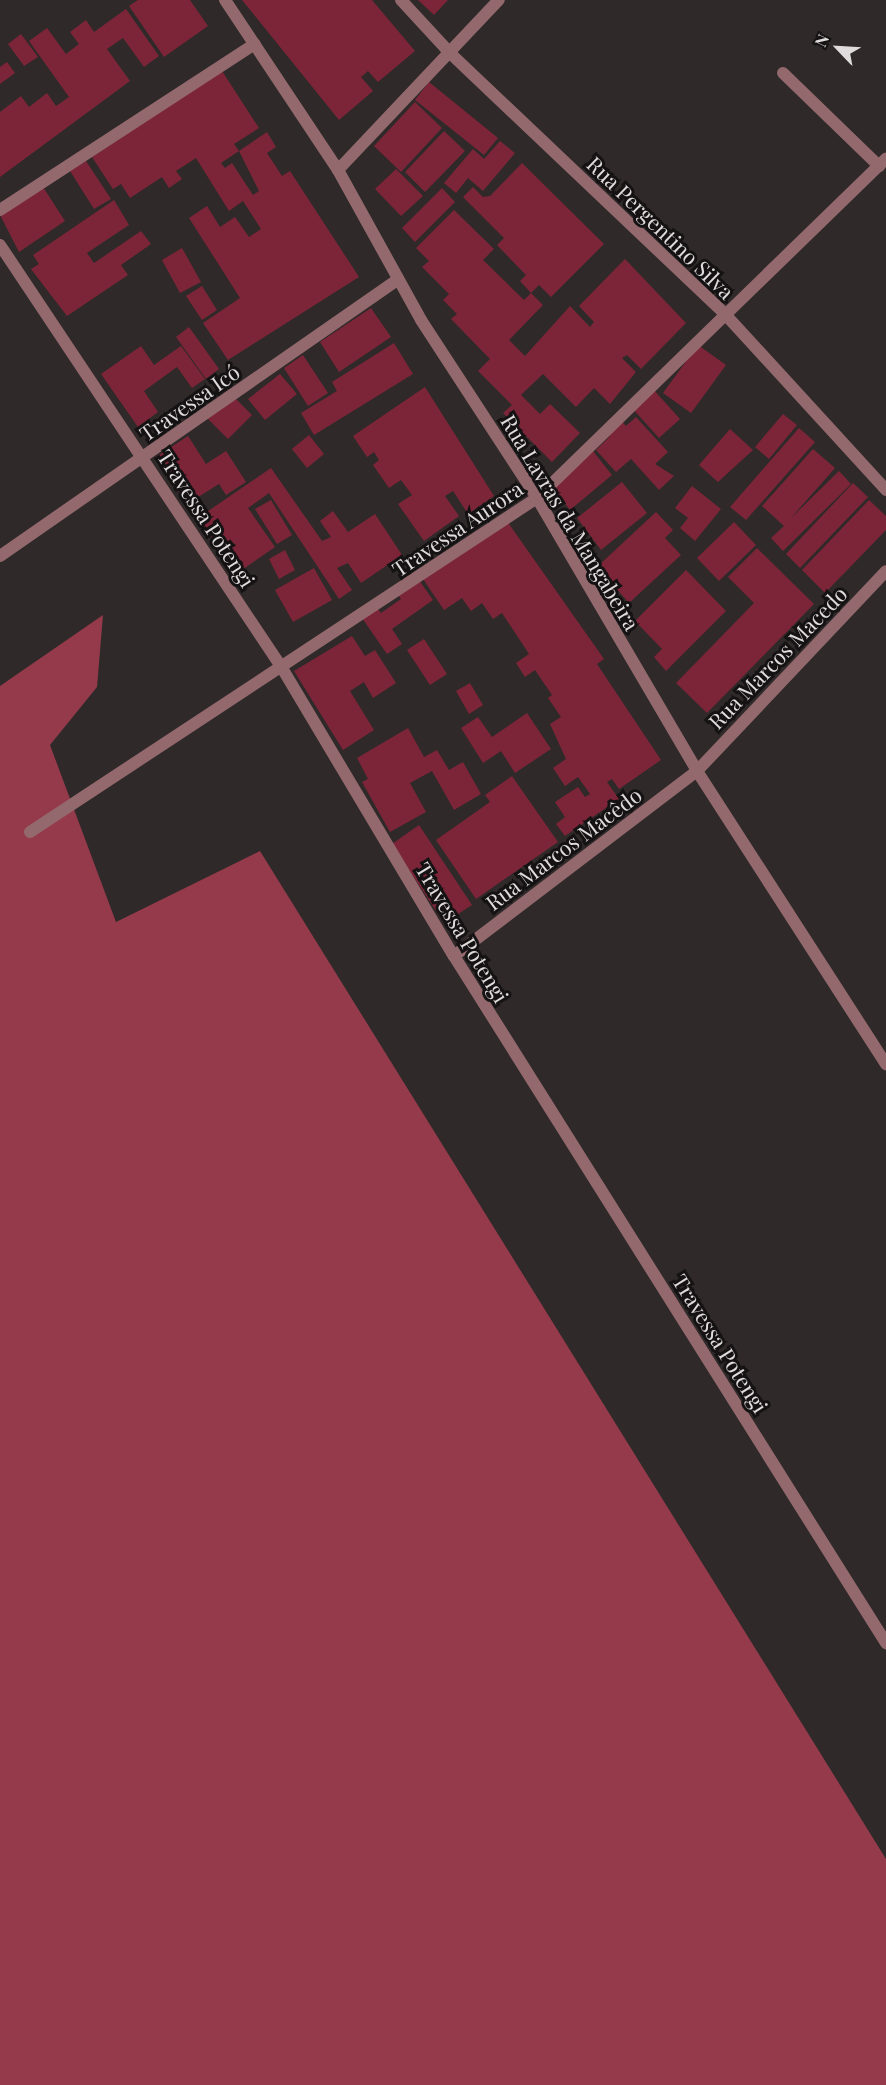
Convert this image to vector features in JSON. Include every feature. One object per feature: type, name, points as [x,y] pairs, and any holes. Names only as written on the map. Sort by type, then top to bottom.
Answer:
[{"type":"street","name":"Rua Lavras da Mangabeira","points":[[225,0],[338,170],[398,279],[537,498],[696,771],[886,1064]]},
{"type":"street","name":"Rua Pergentino Silva","points":[[401,0],[450,53],[724,313],[886,490]]},
{"type":"street","points":[[338,170],[499,0]]},
{"type":"street","points":[[0,210],[255,44]]},
{"type":"street","name":"Travessa Aurora","points":[[30,832],[537,498],[724,313],[883,162],[783,73]]},
{"type":"street","name":"Travessa Potengi","points":[[0,245],[145,457],[282,668],[454,956],[886,1643]]},
{"type":"street","name":"Travessa Icó","points":[[0,556],[398,279]]},
{"type":"street","name":"Rua Marcos Macedo","points":[[696,771],[886,571]]},
{"type":"street","name":"Rua Marcos Macêdo","points":[[454,956],[696,771]]},
{"type":"shaded area","points":[[103,615],[97,687],[50,745],[116,922],[260,851],[886,1859],[886,2085],[0,2085],[0,686]]},
{"type":"building","points":[[138,0],[190,0],[208,26],[164,57],[129,6]]},
{"type":"building","points":[[242,0],[372,0],[415,51],[378,82],[368,71],[361,77],[373,91],[339,120]]},
{"type":"building","points":[[418,0],[448,0],[434,15]]},
{"type":"building","points":[[126,9],[159,56],[144,67],[123,38],[107,49],[130,81],[0,177],[0,112],[21,96],[29,107],[47,93],[56,106],[69,97],[29,41],[47,28],[66,54],[79,44],[70,32],[86,20],[94,32]]},
{"type":"building","points":[[21,34],[38,57],[24,66],[8,44]]},
{"type":"building","points":[[7,62],[15,73],[0,84],[0,67]]},
{"type":"building","points":[[222,71],[259,128],[234,144],[239,151],[267,132],[276,147],[267,153],[282,176],[290,171],[359,277],[228,360],[203,323],[240,298],[189,218],[207,206],[220,227],[235,217],[249,237],[261,229],[243,201],[229,211],[196,158],[176,171],[182,179],[169,188],[162,177],[130,198],[121,184],[113,189],[92,157]],"holes":[[[239,151],[259,191],[253,195],[232,163],[225,168],[221,163]]]},
{"type":"building","points":[[429,82],[498,138],[484,155],[415,100]]},
{"type":"building","points":[[415,102],[442,128],[401,172],[374,146]]},
{"type":"building","points":[[444,131],[465,151],[425,192],[405,172]]},
{"type":"building","points":[[500,141],[515,153],[483,191],[468,178],[456,193],[444,183],[473,149],[484,159]]},
{"type":"building","points":[[86,161],[111,199],[94,209],[70,171]]},
{"type":"building","points":[[522,163],[604,244],[551,297],[539,285],[531,293],[520,281],[526,275],[497,245],[504,238],[463,197],[473,187],[483,197],[490,196]]},
{"type":"building","points":[[396,169],[423,196],[401,216],[375,189]]},
{"type":"building","points":[[43,187],[65,221],[19,252],[0,215]]},
{"type":"building","points":[[442,188],[455,202],[415,242],[402,228]]},
{"type":"building","points":[[114,200],[129,225],[87,253],[94,263],[141,231],[151,244],[121,265],[128,275],[67,316],[31,269],[39,264],[33,255]]},
{"type":"building","points":[[454,210],[494,249],[483,260],[524,300],[531,293],[543,305],[509,340],[525,356],[570,306],[590,327],[594,322],[579,306],[625,259],[686,323],[641,369],[627,355],[622,358],[636,372],[610,404],[594,388],[576,407],[543,374],[521,395],[540,414],[550,404],[580,433],[552,462],[503,413],[512,405],[478,371],[490,359],[451,319],[457,314],[443,300],[449,294],[422,267],[429,261],[416,248]]},
{"type":"building","points":[[182,248],[201,282],[180,293],[162,260]]},
{"type":"building","points":[[202,286],[217,310],[202,320],[186,296]]},
{"type":"building","points":[[371,308],[391,337],[339,372],[320,342]]},
{"type":"building","points":[[189,327],[219,369],[206,379],[176,337]]},
{"type":"building","points":[[394,343],[413,374],[314,435],[301,413],[337,391],[332,382]]},
{"type":"building","points":[[698,345],[726,365],[691,413],[663,393]]},
{"type":"building","points":[[141,346],[154,365],[181,346],[205,379],[192,388],[177,367],[144,391],[158,412],[138,427],[101,374]]},
{"type":"building","points":[[303,355],[328,393],[308,406],[284,368]]},
{"type":"building","points":[[280,374],[297,394],[265,420],[248,399]]},
{"type":"building","points":[[425,387],[494,496],[468,514],[453,491],[445,496],[459,516],[424,541],[398,504],[412,495],[401,480],[389,488],[373,465],[379,460],[374,452],[367,457],[353,436]]},
{"type":"building","points":[[653,389],[680,419],[659,438],[632,408]]},
{"type":"building","points":[[230,393],[252,415],[228,439],[206,417]]},
{"type":"building","points":[[783,414],[797,425],[769,459],[755,447]]},
{"type":"building","points":[[636,417],[668,452],[655,464],[674,476],[659,490],[631,459],[616,472],[596,450],[610,436],[605,430],[619,418],[626,426]]},
{"type":"building","points":[[799,428],[815,442],[746,520],[730,507]]},
{"type":"building","points":[[730,429],[753,450],[718,482],[699,465]]},
{"type":"building","points":[[309,435],[324,454],[307,468],[292,449]]},
{"type":"building","points":[[188,436],[206,464],[226,451],[246,482],[226,495],[219,484],[187,504],[156,457]]},
{"type":"building","points":[[813,449],[835,468],[790,519],[839,471],[851,484],[783,551],[771,538],[784,526],[762,506]]},
{"type":"building","points":[[593,451],[612,475],[570,510],[551,486]]},
{"type":"building","points":[[271,468],[322,541],[331,537],[320,521],[333,511],[348,532],[375,514],[402,555],[361,583],[348,563],[337,568],[352,590],[339,599],[269,493],[248,508],[275,547],[236,574],[198,518]]},
{"type":"building","points":[[622,482],[647,513],[601,550],[577,518]]},
{"type":"building","points":[[853,483],[868,497],[800,568],[786,554]]},
{"type":"building","points":[[692,486],[721,509],[695,541],[680,528],[688,518],[675,508]]},
{"type":"building","points":[[271,500],[292,535],[277,544],[255,509]]},
{"type":"building","points":[[869,500],[886,516],[886,530],[825,593],[802,570]]},
{"type":"building","points":[[656,512],[673,530],[665,538],[681,555],[629,603],[597,567]]},
{"type":"building","points":[[507,521],[604,659],[597,664],[661,760],[619,789],[612,779],[607,782],[619,799],[565,836],[556,824],[565,817],[555,802],[578,787],[585,797],[590,794],[578,777],[565,786],[553,768],[566,759],[550,724],[561,717],[548,698],[552,695],[535,670],[525,677],[516,663],[529,654],[502,613],[493,619],[482,603],[471,611],[462,598],[444,610],[423,579]]},
{"type":"building","points":[[734,522],[756,545],[719,581],[697,558]]},
{"type":"building","points":[[757,548],[814,604],[707,713],[676,683],[754,603],[728,577]]},
{"type":"building","points":[[285,550],[295,570],[279,579],[269,559]]},
{"type":"building","points":[[314,568],[332,600],[293,622],[275,590]]},
{"type":"building","points":[[686,570],[726,611],[666,671],[654,657],[662,649],[635,621]]},
{"type":"building","points":[[414,573],[433,600],[392,629],[402,644],[387,654],[360,615],[375,605],[381,613],[401,599],[393,587]]},
{"type":"building","points":[[352,636],[365,656],[375,650],[396,683],[373,698],[364,682],[350,691],[374,730],[343,750],[294,671]]},
{"type":"building","points":[[424,639],[447,674],[430,685],[407,650]]},
{"type":"building","points":[[470,683],[483,705],[469,714],[456,691]]},
{"type":"building","points":[[527,713],[551,749],[515,773],[501,751],[483,763],[461,728],[478,717],[492,737]]},
{"type":"building","points":[[408,728],[424,757],[437,750],[449,770],[463,762],[481,794],[454,810],[432,771],[410,783],[426,812],[390,832],[362,782],[368,779],[357,758]]},
{"type":"building","points":[[512,776],[558,842],[476,899],[436,840],[490,802],[485,795]]},
{"type":"building","points":[[419,825],[472,905],[444,923],[392,844]]}]
